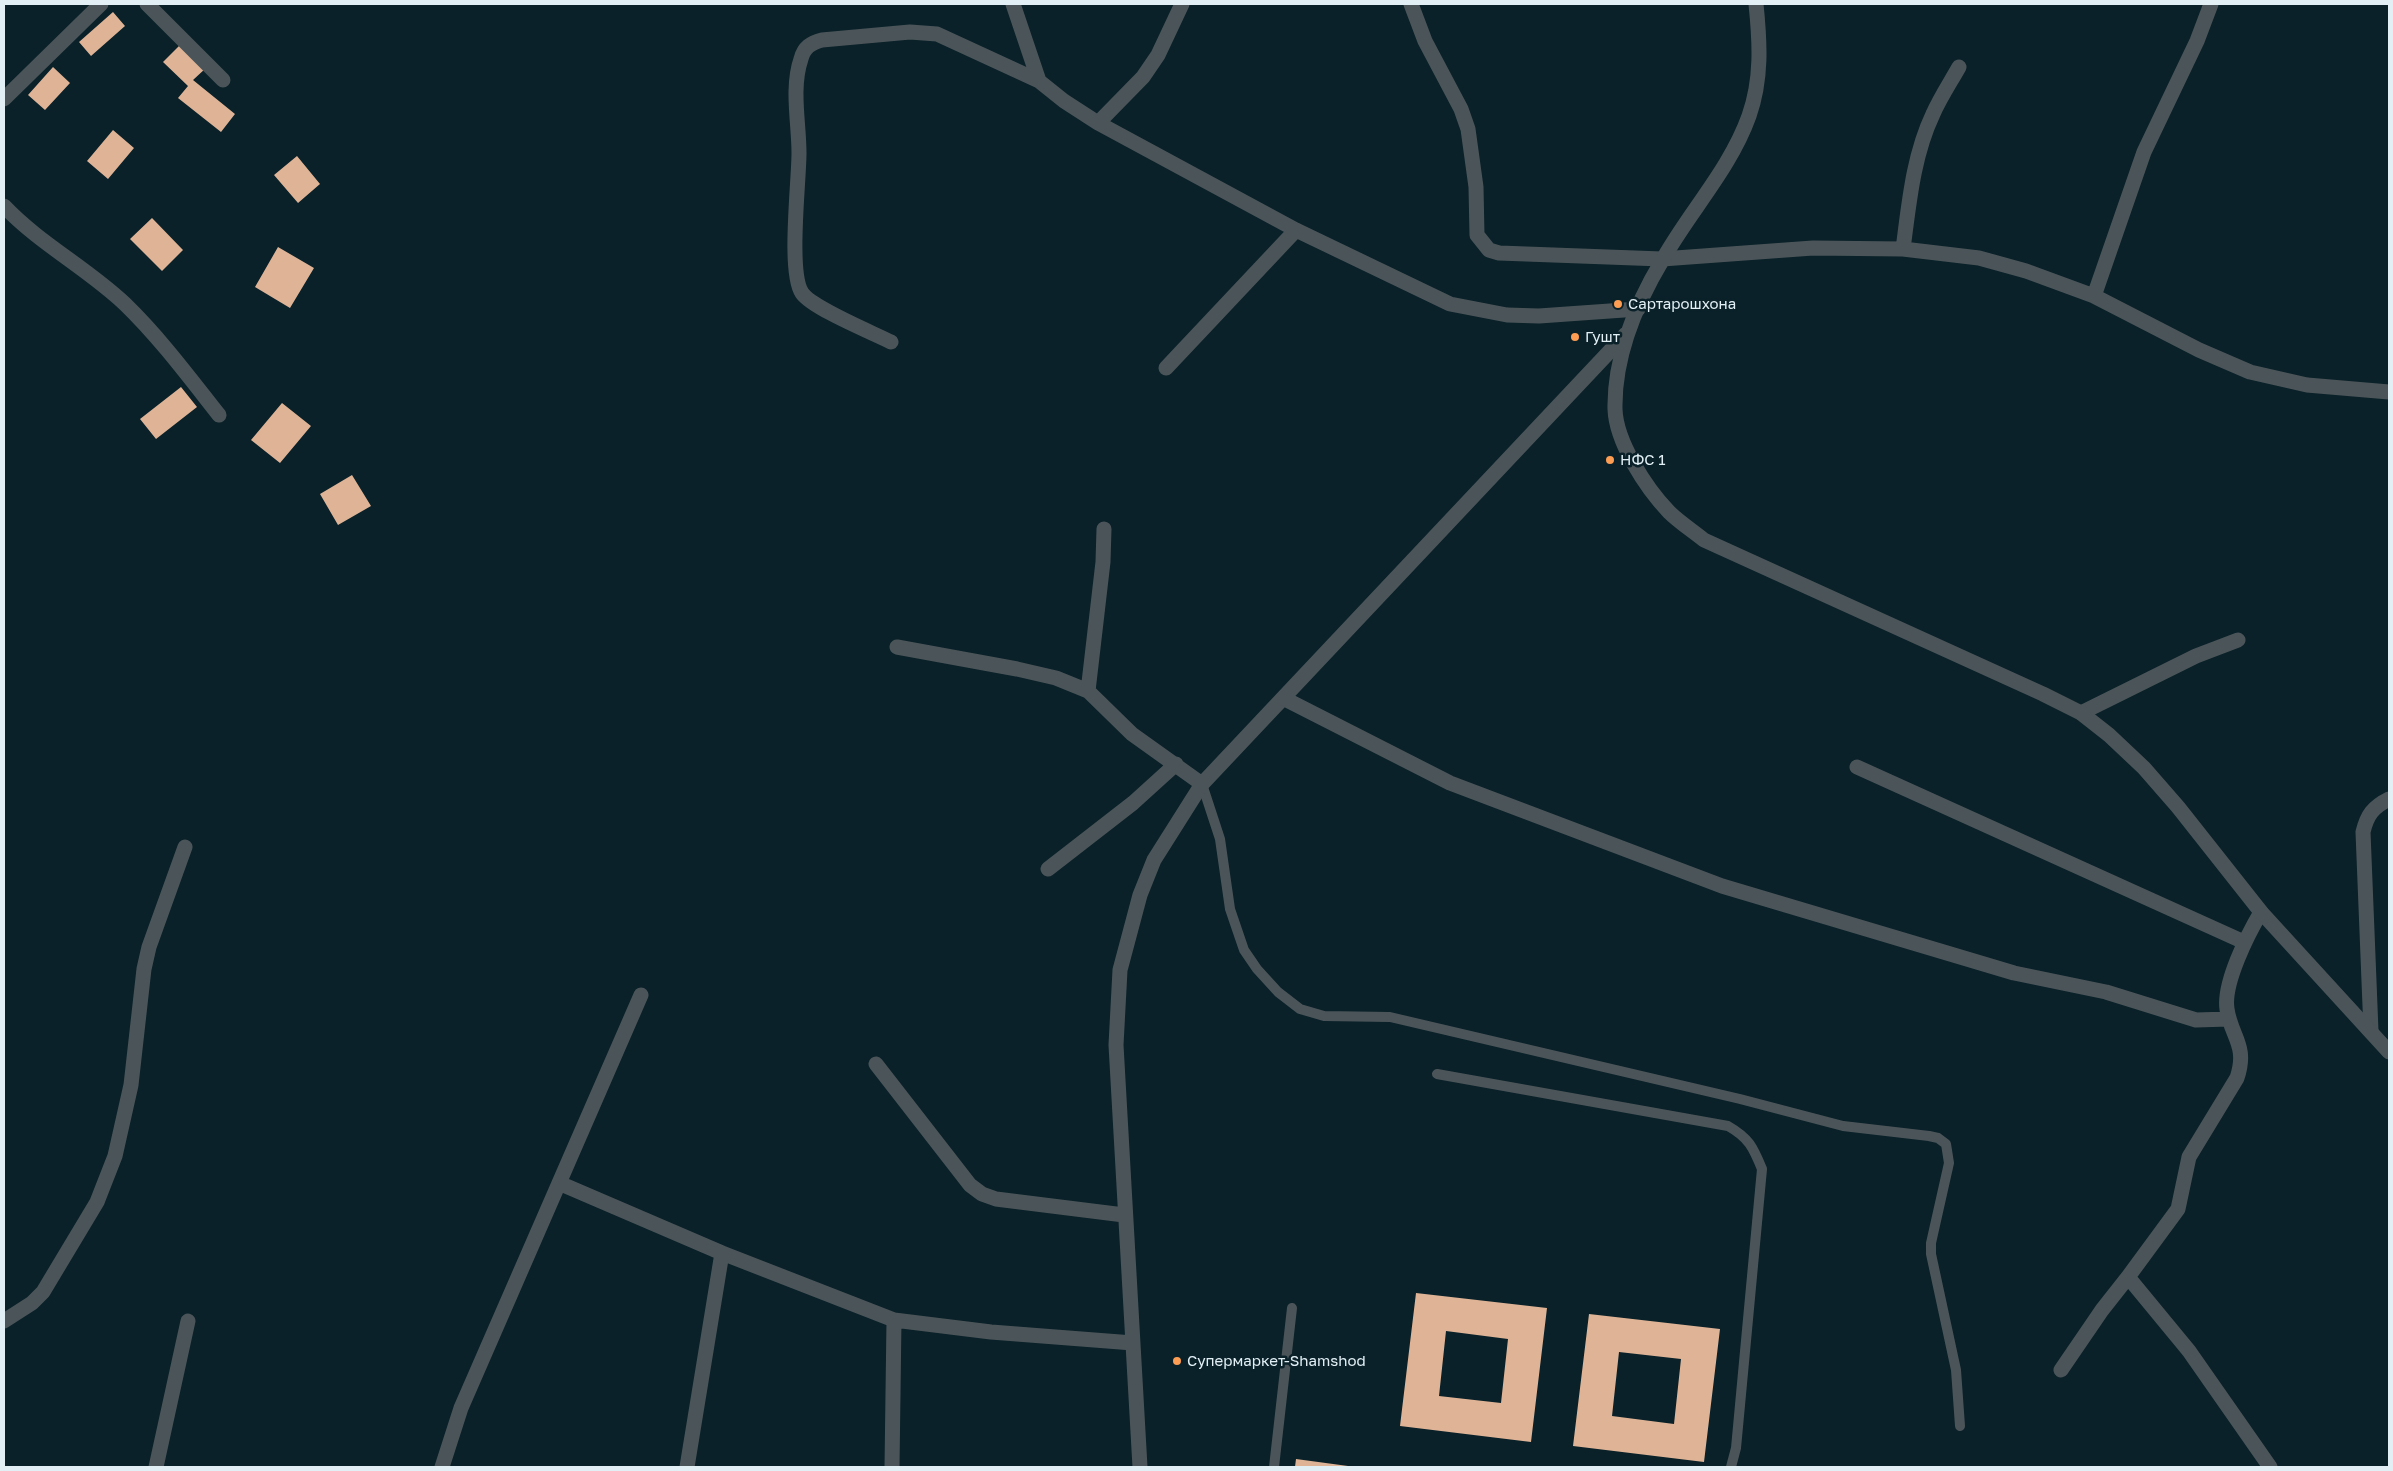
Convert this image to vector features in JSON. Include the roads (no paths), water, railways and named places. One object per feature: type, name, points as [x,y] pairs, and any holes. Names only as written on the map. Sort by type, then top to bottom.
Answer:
[{"type":"street","points":[[4,99],[101,4]]},
{"type":"street","points":[[147,4],[223,80]]},
{"type":"street","points":[[1013,4],[1039,81]]},
{"type":"street","points":[[1098,123],[1143,77],[1172,30],[1182,4]]},
{"type":"street","points":[[1411,4],[1425,41],[1461,109],[1468,129],[1476,187],[1477,235],[1489,250],[1499,253],[1662,259],[1813,248],[1902,249],[1979,258],[2026,271],[2094,296],[2199,350],[2250,372],[2307,385],[2389,392]]},
{"type":"street","points":[[1756,4],[1760,44],[1758,80],[1748,116],[1729,158],[1662,259],[1626,334],[1618,371],[1615,410],[1622,440],[1641,476],[1669,512],[1704,540],[2081,713],[2109,735],[2144,768],[2178,807],[2261,912],[2389,1052]]},
{"type":"street","points":[[2094,296],[2144,152],[2197,41],[2211,4]]},
{"type":"street","points":[[892,342],[809,301],[798,284],[795,234],[799,154],[797,82],[800,59],[805,48],[814,42],[822,40],[910,32],[937,34],[1039,81],[1064,102],[1098,123],[1296,230],[1450,304],[1507,314],[1539,316],[1638,309]]},
{"type":"street","points":[[1902,249],[1915,168],[1922,140],[1932,115],[1959,68]]},
{"type":"street","points":[[4,206],[19,222],[124,304],[155,335],[219,415]]},
{"type":"street","points":[[1166,368],[1296,230]]},
{"type":"street","points":[[1140,1467],[1124,1215],[1116,1045],[1120,970],[1140,895],[1154,860],[1202,784],[1626,334]]},
{"type":"street","points":[[1088,690],[1103,562],[1104,529]]},
{"type":"street","points":[[2081,713],[2196,656],[2238,640]]},
{"type":"street","points":[[897,647],[1018,668],[1056,678],[1088,690],[1132,734],[1202,784]]},
{"type":"street","points":[[1283,698],[1450,783],[1722,886],[2014,973],[2106,992],[2196,1020],[2230,1019]]},
{"type":"street","points":[[1048,869],[1133,803],[1176,764]]},
{"type":"street","points":[[1857,767],[2244,942]]},
{"type":"street","points":[[2371,1031],[2363,832],[2367,817],[2375,806],[2389,799]]},
{"type":"street","points":[[4,1321],[32,1303],[43,1292],[97,1202],[107,1181],[115,1156],[131,1085],[144,969],[149,947],[185,847]]},
{"type":"street","points":[[2061,1370],[2102,1310],[2178,1209],[2181,1203],[2189,1157],[2237,1078],[2240,1069],[2240,1046],[2227,1010],[2227,996],[2244,942],[2261,912]]},
{"type":"street","points":[[442,1467],[461,1408],[641,995]]},
{"type":"street","points":[[876,1064],[970,1184],[982,1194],[996,1199],[1124,1215]]},
{"type":"street","points":[[559,1182],[722,1253],[894,1320],[991,1332],[1133,1343]]},
{"type":"street","points":[[687,1467],[722,1253]]},
{"type":"street","points":[[2128,1277],[2189,1351],[2270,1467]]},
{"type":"street","points":[[892,1467],[894,1320]]},
{"type":"street","points":[[156,1467],[188,1321]]},
{"type":"lane","points":[[1202,784],[1220,839],[1230,909],[1244,950],[1257,969],[1278,992],[1300,1009],[1324,1016],[1390,1016],[1740,1099],[1843,1126],[1929,1136],[1938,1138],[1946,1144],[1949,1163],[1931,1243],[1931,1254],[1956,1370],[1960,1426]]},
{"type":"lane","points":[[1437,1074],[1728,1126],[1742,1134],[1753,1146],[1762,1169],[1736,1448],[1731,1467]]},
{"type":"lane","points":[[1274,1467],[1292,1308]]},
{"type":"place","name":"Сартарошхона","points":[[1618,304]]},
{"type":"place","name":"Гушт","points":[[1575,337]]},
{"type":"place","name":"НФС 1","points":[[1610,460]]},
{"type":"place","name":"Супермаркет-Shamshod","points":[[1177,1361]]}]
